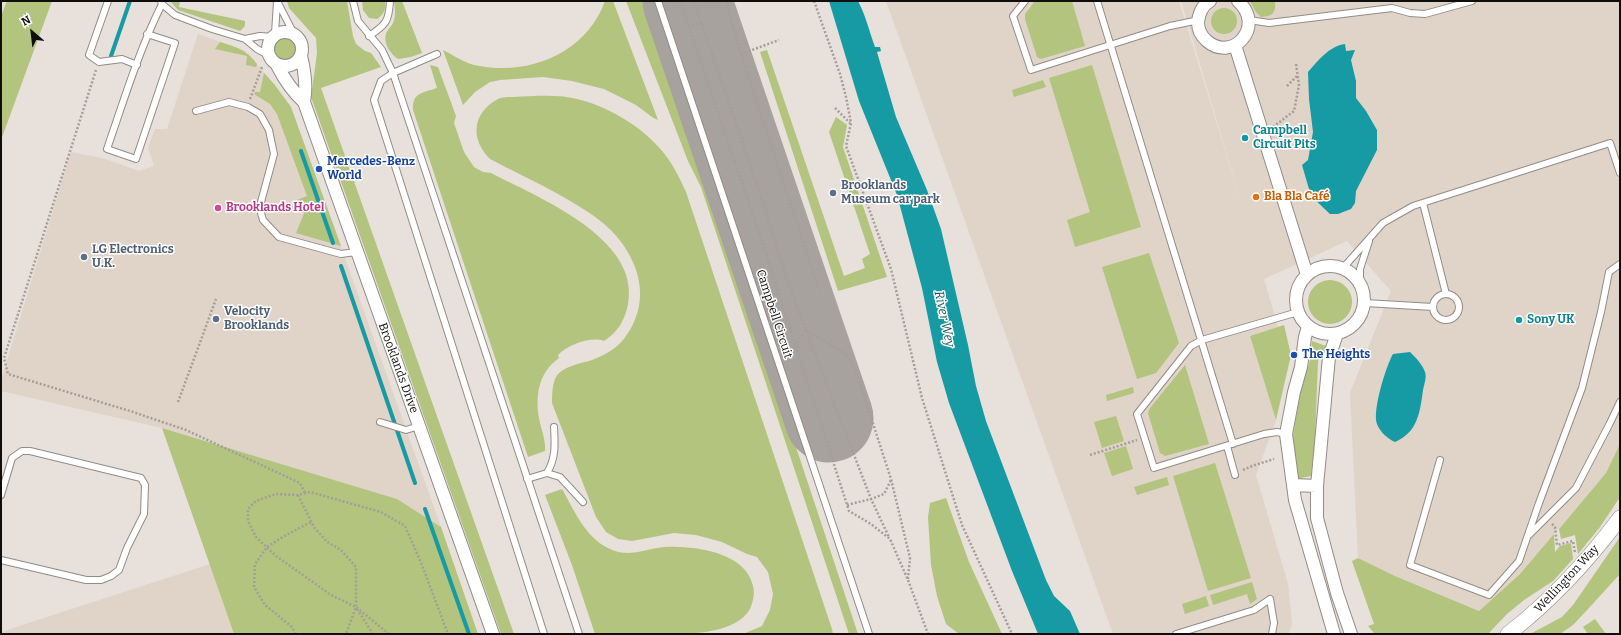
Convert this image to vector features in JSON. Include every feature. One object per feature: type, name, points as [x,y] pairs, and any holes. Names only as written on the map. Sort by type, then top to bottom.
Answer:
[{"type":"street","points":[[1210,1],[1202,8],[1198,20],[1200,32],[1204,39],[1211,44],[1218,47],[1227,48],[1235,45],[1246,35],[1249,28],[1249,20],[1244,6],[1238,1]]},
{"type":"street","points":[[282,32],[288,32],[294,34],[302,43],[301,56],[294,65],[277,65],[268,55],[268,45],[274,36],[282,32]]},
{"type":"street","points":[[1235,45],[1307,275]]},
{"type":"street","name":"Brooklands Drive","points":[[301,56],[305,73],[306,91],[304,102]]},
{"type":"street","name":"Brooklands Drive","points":[[277,65],[283,77],[304,102],[356,252],[493,634]]},
{"type":"street","points":[[1324,266],[1333,266],[1343,268],[1360,282],[1364,292],[1365,303],[1362,314],[1356,323],[1348,330],[1337,334],[1322,333],[1308,327],[1302,320],[1296,304],[1298,289],[1307,275],[1324,266]]},
{"type":"street","points":[[1308,327],[1286,434],[1295,500],[1334,634]]},
{"type":"street","points":[[1337,334],[1329,357],[1317,486],[1318,518],[1338,593],[1351,634]]},
{"type":"street","points":[[1293,486],[1317,486]]},
{"type":"street","name":"Wellington Way","points":[[1508,634],[1533,615],[1569,580],[1595,551],[1620,518]]},
{"type":"lane","points":[[108,1],[89,55],[99,62],[122,60],[137,65]]},
{"type":"lane","points":[[277,1],[294,34]]},
{"type":"lane","points":[[245,39],[260,36],[274,36],[277,1]]},
{"type":"lane","points":[[353,1],[358,21],[382,50],[394,73],[579,634]]},
{"type":"lane","points":[[369,36],[383,26],[389,15],[390,1]]},
{"type":"lane","name":"Campbell Circuit","points":[[658,1],[869,634]]},
{"type":"lane","points":[[1025,1],[1013,16],[1030,70],[1176,24],[1198,20]]},
{"type":"lane","points":[[1097,1],[1167,232],[1202,340],[1238,473]]},
{"type":"lane","points":[[1249,20],[1269,23],[1392,8],[1410,14],[1426,14],[1472,1]]},
{"type":"lane","points":[[148,34],[175,43],[136,159],[107,149],[148,34],[162,3],[175,15],[212,29],[245,39],[257,49],[268,55]]},
{"type":"lane","points":[[437,54],[394,73],[381,81],[374,100],[544,634]]},
{"type":"lane","points":[[196,111],[229,102],[248,107],[260,114],[269,130],[274,154],[261,202],[261,213],[263,220],[279,237],[341,254],[356,252]]},
{"type":"lane","points":[[1343,268],[1383,224],[1413,206],[1610,143],[1620,173]]},
{"type":"lane","points":[[1423,203],[1446,294]]},
{"type":"lane","points":[[1360,282],[1360,269],[1369,240]]},
{"type":"lane","points":[[1440,460],[1410,565],[1489,595],[1520,562],[1582,388],[1601,312],[1609,272],[1620,264]]},
{"type":"lane","points":[[1442,294],[1446,294],[1451,295],[1457,300],[1459,309],[1452,319],[1443,320],[1436,315],[1433,307],[1435,299],[1442,294]]},
{"type":"lane","points":[[1365,303],[1433,307]]},
{"type":"lane","points":[[1286,434],[1276,432],[1264,434],[1154,468],[1136,414],[1191,346],[1202,340],[1298,312]]},
{"type":"lane","points":[[1528,536],[1576,488],[1620,402]]},
{"type":"lane","points":[[380,422],[406,430],[419,426]]},
{"type":"lane","points":[[547,473],[552,463],[556,447],[554,427]]},
{"type":"lane","points":[[1,495],[12,458],[22,451],[30,451],[141,478],[145,485],[144,514],[127,548],[119,570],[111,576],[101,580],[86,580],[1,560]]},
{"type":"lane","points":[[527,479],[547,473],[560,477],[584,502]]},
{"type":"lane","points":[[1176,634],[1254,610],[1270,599],[1274,622],[1272,634]]},
{"type":"path","points":[[680,1],[760,235],[849,511],[871,524],[890,539]]},
{"type":"path","points":[[694,1],[757,185],[787,279],[827,388],[871,500],[908,580],[928,634]]},
{"type":"path","points":[[726,1],[741,54],[820,293]]},
{"type":"path","points":[[814,1],[840,74],[846,97],[850,123],[846,146],[892,269],[922,398],[959,518],[984,577],[1012,634]]},
{"type":"path","points":[[688,25],[702,23]]},
{"type":"path","points":[[741,54],[779,40]]},
{"type":"path","points":[[99,62],[4,358],[8,374],[130,411],[186,430],[300,483],[305,493]]},
{"type":"path","points":[[1263,132],[1275,126],[1294,111],[1299,85],[1296,64]]},
{"type":"path","points":[[248,107],[252,91],[262,67]]},
{"type":"path","points":[[1287,86],[1298,75]]},
{"type":"path","points":[[835,108],[850,123]]},
{"type":"path","points":[[178,402],[216,299]]},
{"type":"path","points":[[795,346],[806,330]]},
{"type":"path","points":[[806,330],[846,354],[856,371],[891,479],[910,558],[908,580]]},
{"type":"path","points":[[1090,455],[1144,437]]},
{"type":"path","points":[[1238,473],[1252,466],[1274,459]]},
{"type":"path","points":[[847,505],[871,500],[884,494],[891,479]]},
{"type":"path","points":[[389,634],[356,607],[331,595],[276,556],[256,537],[248,521],[248,509],[256,501],[276,494],[298,495],[310,492],[381,512],[405,526],[422,565],[448,634]]},
{"type":"path","points":[[298,495],[311,522],[327,542],[342,550],[356,567],[356,607],[346,634]]},
{"type":"path","points":[[296,634],[292,627],[265,605],[254,587],[255,564],[267,547],[311,522]]},
{"type":"path","points":[[1555,527],[1557,545],[1573,541],[1576,558]]},
{"type":"path","points":[[356,607],[373,634]]},
{"type":"shaded area","points":[[886,1],[1179,1],[1246,218],[1181,1],[1620,1],[1620,444],[1606,473],[1520,574],[1479,611],[1395,576],[1358,558],[1350,393],[1391,291],[1347,241],[1264,279],[1278,327],[1250,336],[1276,420],[1256,475],[1288,584],[1292,623],[1289,634],[1113,634]]},
{"type":"shaded area","points":[[198,34],[244,50],[274,84],[291,107],[441,527],[397,499],[162,428],[1,391],[1,380],[71,152],[106,159],[139,171],[154,166],[148,148],[155,129],[167,129]]},
{"type":"shaded area","points":[[210,564],[234,634],[1,634],[1,632]]},
{"type":"green space","points":[[7,1],[52,1],[1,140],[1,16]]},
{"type":"green space","points":[[170,1],[180,1],[179,7],[245,21],[245,26],[240,31],[178,10]]},
{"type":"green space","points":[[287,1],[347,1],[353,36],[356,44],[365,51],[371,53],[381,67],[321,88],[514,634],[501,634],[309,92],[312,90],[317,53],[316,38],[289,8]]},
{"type":"green space","points":[[362,1],[385,1],[384,12],[377,19],[369,18],[363,10]]},
{"type":"green space","points":[[394,1],[402,1],[422,53],[411,57],[398,59],[388,48],[385,38],[394,20]]},
{"type":"green space","points":[[605,1],[613,1],[658,120],[636,105],[604,89],[572,81],[543,77],[490,82],[475,92],[463,105],[443,50],[474,65],[494,68],[514,68],[534,64],[569,48],[584,35],[596,19]]},
{"type":"green space","points":[[626,1],[648,1],[858,634],[849,634],[701,187],[688,161]]},
{"type":"green space","points":[[1035,1],[1072,1],[1085,46],[1041,59],[1037,57],[1025,19],[1025,14]]},
{"type":"green space","points":[[1250,1],[1275,1],[1274,11],[1271,15],[1261,17],[1256,12]]},
{"type":"green space","points":[[1224,8],[1233,12],[1237,21],[1233,30],[1224,34],[1215,30],[1211,21],[1215,12]]},
{"type":"green space","points":[[285,37],[294,40],[297,49],[294,58],[285,61],[276,58],[273,49],[276,40]]},
{"type":"green space","points":[[220,42],[236,47],[245,52],[257,64],[256,67],[246,65],[247,56],[215,49]]},
{"type":"green space","points":[[767,50],[844,276],[865,268],[862,259],[870,254],[829,132],[836,117],[847,125],[843,147],[887,277],[838,291],[760,52]]},
{"type":"green space","points":[[430,65],[438,67],[456,116],[454,123],[464,152],[474,167],[483,172],[491,173],[534,194],[582,223],[602,240],[619,259],[628,280],[628,304],[623,320],[617,330],[604,341],[593,340],[580,342],[562,351],[558,355],[559,358],[552,364],[543,377],[538,393],[538,409],[545,451],[528,457],[413,110],[413,104],[416,96],[423,92],[437,88]]},
{"type":"green space","points":[[1092,65],[1141,227],[1075,247],[1067,220],[1090,212],[1049,78]]},
{"type":"green space","points":[[264,73],[291,107],[341,246],[296,233],[308,204],[297,200],[307,196],[277,114],[270,104],[254,94],[255,92],[260,92]]},
{"type":"green space","points":[[1043,80],[1046,87],[1014,97],[1012,90]]},
{"type":"green space","points":[[548,96],[581,100],[616,114],[626,120],[637,127],[655,143],[667,157],[679,177],[686,192],[833,634],[743,634],[762,626],[770,610],[773,594],[768,572],[757,557],[722,542],[696,535],[674,533],[632,541],[618,539],[606,532],[596,517],[552,403],[553,385],[558,375],[566,368],[604,355],[616,347],[624,338],[634,323],[638,312],[640,294],[637,271],[627,250],[620,240],[603,223],[563,197],[490,159],[479,143],[477,135],[479,119],[483,111],[498,99],[504,97]]},
{"type":"green space","points":[[1149,253],[1179,343],[1156,373],[1137,379],[1102,267]]},
{"type":"green space","points":[[1326,280],[1334,280],[1346,286],[1352,298],[1352,306],[1346,318],[1334,324],[1326,324],[1314,318],[1308,306],[1308,298],[1314,286]]},
{"type":"green space","points":[[1284,325],[1291,355],[1276,420],[1250,336]]},
{"type":"green space","points":[[1312,341],[1326,346],[1318,361],[1315,439],[1311,476],[1296,479],[1293,437],[1299,399],[1311,356]]},
{"type":"green space","points":[[1185,365],[1209,444],[1165,456],[1160,453],[1148,413],[1150,408]]},
{"type":"green space","points":[[1133,387],[1134,393],[1107,401],[1106,395]]},
{"type":"green space","points":[[1116,416],[1124,441],[1102,448],[1094,422]]},
{"type":"green space","points":[[162,428],[397,499],[441,527],[478,634],[234,634]]},
{"type":"green space","points":[[1620,444],[1620,497],[1600,527],[1578,554],[1575,535],[1561,539],[1559,529],[1606,473]]},
{"type":"green space","points":[[1126,446],[1133,469],[1112,476],[1104,453]]},
{"type":"green space","points":[[1215,463],[1251,578],[1208,591],[1173,476]]},
{"type":"green space","points":[[1167,477],[1169,485],[1137,495],[1134,487]]},
{"type":"green space","points":[[562,489],[587,530],[600,543],[608,548],[623,553],[629,553],[664,547],[684,547],[717,553],[735,561],[748,574],[754,589],[753,601],[750,609],[743,618],[733,624],[709,631],[683,634],[595,634],[572,565],[545,495]]},
{"type":"green space","points":[[946,498],[969,562],[1002,634],[959,634],[946,624],[937,596],[931,565],[928,517],[930,503]]},
{"type":"green space","points":[[1554,534],[1555,552],[1560,546],[1571,543],[1573,559],[1553,581],[1524,600],[1507,614],[1488,634],[1375,634],[1368,626],[1374,624],[1352,561],[1358,558],[1395,576],[1479,611],[1520,574]]},
{"type":"green space","points":[[1620,537],[1620,574],[1588,609],[1573,625],[1560,634],[1530,634],[1562,617],[1573,605]]},
{"type":"green space","points":[[1252,582],[1257,599],[1250,604],[1247,594],[1213,605],[1210,595]]},
{"type":"green space","points":[[1206,596],[1209,606],[1185,614],[1182,604]]},
{"type":"green space","points":[[1595,619],[1606,634],[1588,634],[1583,627]]},
{"type":"water","name":"River Wey","points":[[829,1],[858,1],[875,47],[880,47],[881,51],[877,52],[896,117],[927,190],[941,229],[976,386],[986,421],[1046,580],[1054,596],[1070,611],[1080,634],[1038,634],[1012,571],[949,403],[937,362],[922,288],[897,195],[859,101]]},
{"type":"water","points":[[1345,44],[1346,51],[1355,50],[1351,60],[1356,81],[1356,98],[1366,111],[1377,130],[1377,150],[1356,191],[1355,203],[1351,209],[1338,214],[1330,214],[1311,196],[1302,165],[1308,160],[1313,132],[1309,99],[1308,72],[1329,51],[1339,45]]},
{"type":"water","points":[[1410,352],[1419,361],[1426,374],[1421,406],[1413,427],[1409,433],[1395,442],[1384,435],[1380,430],[1377,424],[1376,409],[1387,368],[1393,354]]},
{"type":"waterway","points":[[111,56],[130,1]]},
{"type":"waterway","points":[[301,151],[333,243]]},
{"type":"waterway","points":[[341,266],[415,483]]},
{"type":"waterway","points":[[425,509],[469,634]]},
{"type":"runway","points":[[687,1],[829,418]]},
{"type":"place","name":"Campbell Circuit Pits","points":[[1245,138]]},
{"type":"place","name":"Mercedes-Benz World","points":[[319,169]]},
{"type":"place","name":"Brooklands Museum car park","points":[[833,193]]},
{"type":"place","name":"Bla Bla Café","points":[[1256,197]]},
{"type":"place","name":"Brooklands Hotel","points":[[218,208]]},
{"type":"place","name":"LG Electronics U.K.","points":[[84,257]]},
{"type":"place","name":"Velocity Brooklands","points":[[216,319]]},
{"type":"place","name":"Sony UK","points":[[1519,320]]},
{"type":"place","name":"The Heights","points":[[1294,355]]}]
